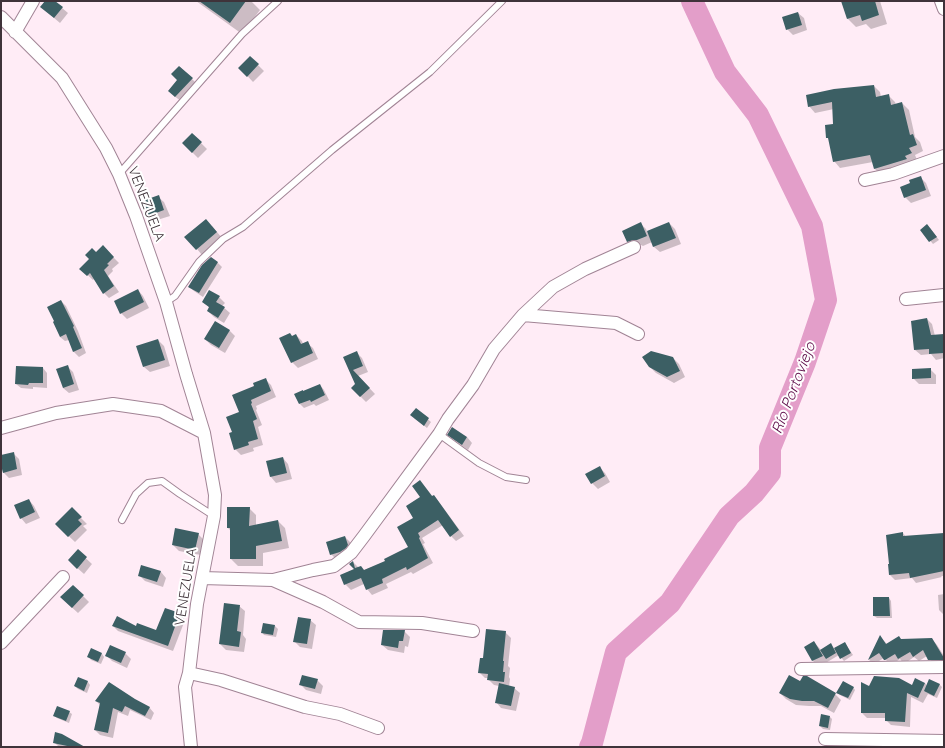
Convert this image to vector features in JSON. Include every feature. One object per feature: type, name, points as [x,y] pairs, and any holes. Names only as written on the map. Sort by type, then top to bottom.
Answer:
[{"type":"street","points":[[15,32],[33,1]]},
{"type":"street","points":[[941,1],[944,8]]},
{"type":"street","name":"VENEZUELA","points":[[1,16],[15,32],[62,78],[106,148],[119,174],[136,216],[166,302],[204,433],[215,495],[214,516],[197,604],[189,673],[185,688],[191,747]]},
{"type":"street","points":[[865,180],[893,174],[944,156]]},
{"type":"street","points":[[202,578],[273,580],[334,566],[351,554],[439,434],[494,349],[524,315],[553,287],[585,269],[634,247]]},
{"type":"street","points":[[906,299],[944,295]]},
{"type":"street","points":[[524,315],[616,323],[638,334]]},
{"type":"street","points":[[1,428],[56,413],[113,404],[161,411],[204,433]]},
{"type":"street","points":[[1,643],[63,577]]},
{"type":"street","points":[[273,580],[323,602],[359,622],[422,623],[473,631]]},
{"type":"street","points":[[801,669],[944,667]]},
{"type":"street","points":[[189,673],[221,680],[305,707],[340,714],[378,728]]},
{"type":"street","points":[[825,739],[944,741]]},
{"type":"lane","points":[[119,174],[242,34],[278,1]]},
{"type":"lane","points":[[166,302],[175,296],[199,262],[223,239],[243,227],[332,150],[430,72],[502,1]]},
{"type":"lane","points":[[439,434],[479,463],[506,477],[526,480]]},
{"type":"lane","points":[[122,520],[136,494],[148,482],[162,481],[214,516]]},
{"type":"building","points":[[45,1],[55,1],[63,7],[54,18],[40,7]]},
{"type":"building","points":[[199,1],[246,1],[230,23]]},
{"type":"building","points":[[841,1],[875,1],[879,15],[862,21],[860,15],[847,19]]},
{"type":"building","points":[[798,12],[802,25],[786,30],[782,17]]},
{"type":"building","points":[[250,56],[259,64],[247,77],[238,68]]},
{"type":"building","points":[[179,66],[193,78],[175,97],[168,91],[177,80],[171,74]]},
{"type":"building","points":[[874,85],[876,97],[889,94],[891,105],[902,102],[910,135],[913,134],[917,145],[909,148],[912,153],[905,156],[907,159],[874,169],[870,155],[833,162],[828,138],[826,138],[825,125],[833,124],[832,102],[808,107],[806,95],[834,89]]},
{"type":"building","points":[[192,133],[202,142],[192,153],[182,143]]},
{"type":"building","points":[[921,176],[926,190],[904,198],[900,187],[910,183],[909,180]]},
{"type":"building","points":[[159,195],[164,210],[148,216],[143,203],[146,202],[145,200]]},
{"type":"building","points":[[206,219],[217,232],[196,250],[184,237]]},
{"type":"building","points":[[641,222],[647,236],[627,242],[622,231]]},
{"type":"building","points":[[669,222],[676,238],[653,247],[647,231]]},
{"type":"building","points":[[927,224],[937,237],[929,242],[920,230]]},
{"type":"building","points":[[103,245],[114,257],[107,264],[109,265],[104,270],[114,286],[103,294],[90,273],[87,276],[79,269],[89,259],[85,255],[92,248],[96,252]]},
{"type":"building","points":[[211,257],[218,262],[199,293],[188,287],[202,265]]},
{"type":"building","points":[[138,289],[144,302],[120,314],[114,301]]},
{"type":"building","points":[[209,290],[220,296],[216,302],[225,307],[218,318],[207,311],[209,307],[202,302]]},
{"type":"building","points":[[61,300],[74,326],[73,327],[82,348],[73,352],[66,334],[60,337],[47,307]]},
{"type":"building","points":[[927,318],[931,335],[944,334],[944,353],[929,354],[929,349],[914,350],[911,321]]},
{"type":"building","points":[[215,321],[230,330],[219,348],[204,339]]},
{"type":"building","points":[[290,333],[292,336],[296,334],[301,344],[308,341],[313,353],[291,363],[279,338]]},
{"type":"building","points":[[158,339],[165,360],[143,367],[136,346]]},
{"type":"building","points":[[357,351],[363,366],[353,370],[370,388],[360,397],[351,388],[355,384],[343,357]]},
{"type":"building","points":[[651,351],[673,357],[680,371],[667,377],[649,367],[642,357]]},
{"type":"building","points":[[68,365],[74,384],[63,388],[56,369]]},
{"type":"building","points":[[16,366],[43,367],[43,383],[29,383],[28,385],[15,384]]},
{"type":"building","points":[[931,368],[931,378],[912,379],[912,369]]},
{"type":"building","points":[[266,378],[271,391],[251,400],[251,404],[257,419],[253,421],[258,439],[248,442],[249,445],[234,450],[229,433],[232,432],[226,417],[239,412],[232,395],[254,386],[253,383]]},
{"type":"building","points":[[320,384],[325,395],[311,402],[310,400],[299,404],[294,394]]},
{"type":"building","points":[[416,408],[429,418],[424,426],[410,415]]},
{"type":"building","points":[[452,427],[467,437],[462,445],[447,435]]},
{"type":"building","points":[[14,452],[17,469],[3,473],[1,455]]},
{"type":"building","points":[[283,457],[287,473],[270,477],[266,461]]},
{"type":"building","points":[[600,466],[605,476],[591,484],[585,474]]},
{"type":"building","points":[[420,480],[432,496],[434,495],[459,530],[450,537],[438,520],[418,533],[428,558],[407,570],[406,567],[382,579],[383,583],[366,590],[361,578],[344,585],[340,575],[354,569],[349,564],[353,561],[355,568],[361,566],[364,570],[385,561],[384,559],[408,547],[397,527],[413,518],[406,506],[420,497],[412,486]]},
{"type":"building","points":[[29,499],[35,512],[20,519],[14,505]]},
{"type":"building","points":[[72,507],[82,517],[78,520],[82,524],[68,537],[55,524]]},
{"type":"building","points":[[227,507],[250,507],[249,526],[278,520],[282,541],[256,546],[256,559],[230,559],[230,528],[227,528]]},
{"type":"building","points":[[175,528],[199,533],[195,550],[172,545]]},
{"type":"building","points":[[903,532],[903,536],[944,533],[944,571],[910,578],[909,573],[889,575],[886,535]]},
{"type":"building","points":[[345,536],[348,545],[346,548],[340,552],[330,555],[326,542]]},
{"type":"building","points":[[78,549],[87,557],[77,569],[68,560]]},
{"type":"building","points":[[141,565],[161,571],[157,582],[138,576]]},
{"type":"building","points":[[73,585],[84,595],[72,608],[60,597]]},
{"type":"building","points":[[873,597],[889,597],[890,616],[873,616]]},
{"type":"building","points":[[224,603],[240,605],[237,631],[241,632],[239,647],[219,644]]},
{"type":"building","points":[[165,608],[180,613],[168,646],[112,626],[117,616],[136,626],[137,623],[156,630]]},
{"type":"building","points":[[298,617],[311,619],[307,644],[293,642]]},
{"type":"building","points":[[263,623],[275,625],[273,635],[261,633]]},
{"type":"building","points":[[486,629],[506,631],[503,661],[503,672],[505,672],[504,682],[487,680],[488,674],[478,673],[480,658],[483,658]]},
{"type":"building","points":[[383,630],[405,630],[403,641],[399,641],[398,648],[381,645]]},
{"type":"building","points":[[880,635],[886,644],[899,636],[901,639],[932,638],[944,660],[928,660],[923,650],[913,657],[910,652],[898,659],[895,654],[884,660],[879,653],[868,660]]},
{"type":"building","points":[[814,641],[823,656],[812,661],[804,647]]},
{"type":"building","points":[[845,642],[851,653],[840,659],[834,648]]},
{"type":"building","points":[[831,643],[836,653],[826,659],[820,650]]},
{"type":"building","points":[[110,645],[126,652],[121,663],[105,656]]},
{"type":"building","points":[[91,648],[102,653],[98,662],[87,657]]},
{"type":"building","points":[[302,675],[318,679],[315,689],[299,685]]},
{"type":"building","points":[[789,675],[800,681],[803,676],[807,676],[836,693],[828,708],[814,701],[790,699],[779,693]]},
{"type":"building","points":[[874,676],[899,678],[912,685],[915,678],[925,683],[918,698],[907,693],[905,722],[885,721],[885,713],[861,713],[861,682],[869,686]]},
{"type":"building","points":[[78,677],[88,681],[84,691],[74,686]]},
{"type":"building","points":[[929,679],[940,684],[934,696],[924,691]]},
{"type":"building","points":[[843,681],[854,687],[848,698],[836,693]]},
{"type":"building","points":[[109,682],[150,707],[145,716],[125,706],[122,712],[113,708],[108,733],[94,730],[100,703],[95,701]]},
{"type":"building","points":[[499,683],[515,687],[511,706],[495,703]]},
{"type":"building","points":[[57,706],[70,711],[66,721],[53,716]]},
{"type":"building","points":[[821,714],[830,716],[828,728],[819,726]]},
{"type":"building","points":[[55,732],[62,734],[85,747],[72,747],[53,743]]},
{"type":"waterway","name":"Río Portoviejo","points":[[590,747],[616,652],[670,603],[729,516],[754,493],[770,473],[770,448],[805,362],[826,300],[812,226],[758,115],[725,72],[692,1]]}]
